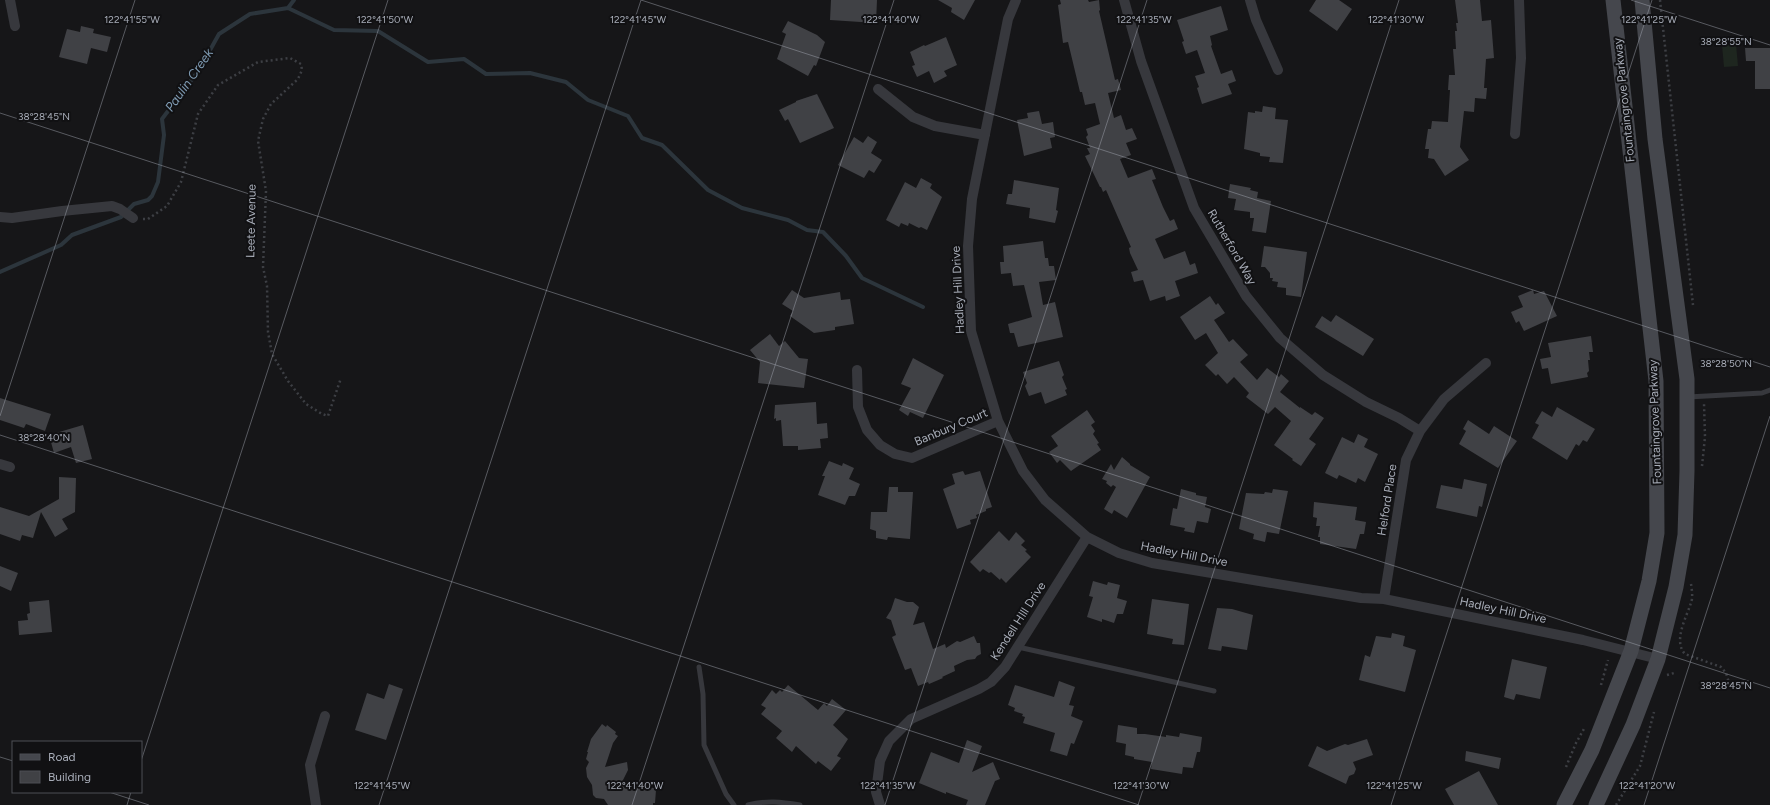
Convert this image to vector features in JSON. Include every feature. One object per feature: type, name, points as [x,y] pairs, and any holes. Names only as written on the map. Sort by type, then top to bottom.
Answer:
[{"type":"main road","name":"Fountaingrove Parkway","points":[[1564,805],[1592,750],[1631,651],[1649,581],[1657,533],[1656,381],[1613,0]]},
{"type":"main road","points":[[1596,805],[1633,725],[1658,659],[1676,587],[1685,535],[1687,379],[1656,138],[1642,0]]},
{"type":"street","points":[[10,0],[16,26]]},
{"type":"street","name":"Hadley Hill Drive","points":[[1016,0],[1008,19],[972,199],[968,246],[971,331],[998,421],[1023,471],[1045,500],[1087,537],[1118,553],[1152,563],[1361,598],[1384,599],[1631,651],[1658,659]]},
{"type":"street","name":"Rutherford Way","points":[[1124,0],[1141,61],[1194,208],[1246,296],[1280,338],[1323,375],[1366,402],[1420,431]]},
{"type":"street","points":[[1250,0],[1256,20],[1278,70]]},
{"type":"street","points":[[1515,134],[1521,58],[1519,0]]},
{"type":"street","points":[[878,89],[913,117],[935,126],[985,135]]},
{"type":"street","points":[[0,217],[12,218],[112,206],[120,209],[133,218]]},
{"type":"street","name":"Helford Place","points":[[1384,599],[1406,460],[1420,431],[1444,399],[1486,363]]},
{"type":"street","name":"Banbury Court","points":[[857,370],[858,407],[867,430],[880,445],[895,454],[912,458],[998,421]]},
{"type":"street","points":[[0,464],[10,467]]},
{"type":"street","name":"Kendell HIll Drive","points":[[880,805],[876,792],[880,761],[889,741],[910,719],[979,689],[991,682],[1005,667],[1087,537]]},
{"type":"street","points":[[316,805],[310,765],[325,716]]},
{"type":"lane","points":[[1686,397],[1762,393],[1770,390]]},
{"type":"lane","points":[[1018,647],[1214,691]]},
{"type":"lane","points":[[699,667],[704,694],[704,745],[726,794],[734,805]]},
{"type":"lane","points":[[748,805],[761,801],[800,805]]},
{"type":"path","points":[[1660,0],[1693,306]]},
{"type":"path","name":"Leete Avenue","points":[[133,218],[148,219],[167,206],[181,182],[198,114],[218,85],[258,62],[290,58],[301,64],[302,70],[298,79],[271,104],[263,119],[258,141],[266,191],[263,267],[267,286],[268,332],[272,354],[288,381],[306,404],[322,414],[328,416],[341,378]]},
{"type":"path","points":[[1681,650],[1685,654],[1721,667],[1726,673],[1730,686]]},
{"type":"path","points":[[1599,692],[1608,660]]},
{"type":"path","points":[[1664,677],[1674,673]]},
{"type":"path","points":[[1616,805],[1640,766],[1654,711]]},
{"type":"path","points":[[1565,771],[1576,743],[1587,723]]},
{"type":"shaded area","points":[[1736,44],[1738,66],[1724,67],[1722,45]]},
{"type":"building","points":[[831,0],[877,0],[876,23],[830,20]]},
{"type":"building","points":[[938,0],[975,0],[964,20],[951,12],[952,8]]},
{"type":"building","points":[[1060,0],[1088,0],[1089,2],[1099,0],[1099,11],[1115,80],[1118,79],[1121,90],[1108,93],[1114,118],[1121,115],[1126,130],[1132,128],[1137,139],[1126,143],[1131,155],[1120,159],[1128,178],[1152,169],[1156,179],[1152,180],[1163,207],[1170,221],[1174,219],[1178,229],[1155,239],[1164,259],[1185,251],[1190,265],[1195,263],[1198,273],[1175,281],[1180,296],[1166,301],[1165,296],[1150,301],[1143,280],[1134,282],[1131,272],[1138,270],[1130,253],[1129,248],[1131,247],[1106,190],[1103,192],[1085,156],[1090,154],[1087,148],[1090,148],[1086,137],[1088,135],[1086,129],[1100,124],[1095,103],[1085,105],[1082,92],[1080,92],[1068,42],[1063,43],[1058,5],[1061,4]]},
{"type":"building","points":[[1316,0],[1339,0],[1352,9],[1337,31],[1309,11]]},
{"type":"building","points":[[1455,0],[1480,0],[1482,21],[1491,20],[1494,58],[1486,59],[1484,88],[1487,88],[1486,99],[1475,98],[1474,112],[1464,111],[1460,147],[1469,160],[1445,176],[1434,159],[1428,158],[1429,149],[1425,149],[1428,129],[1431,129],[1432,121],[1448,122],[1450,90],[1448,90],[1449,75],[1455,75],[1453,49],[1456,49],[1455,31],[1457,31],[1456,23],[1458,23]]},
{"type":"building","points":[[1221,6],[1228,30],[1210,36],[1211,46],[1221,74],[1232,70],[1236,81],[1228,84],[1232,94],[1202,104],[1197,88],[1199,87],[1195,76],[1205,73],[1197,50],[1186,54],[1182,42],[1184,41],[1177,20]]},
{"type":"building","points":[[788,21],[817,35],[825,42],[816,66],[814,65],[808,76],[777,59],[786,34],[782,32]]},
{"type":"building","points":[[81,26],[94,29],[93,33],[111,37],[107,52],[91,48],[87,64],[59,57],[67,29],[80,32]]},
{"type":"building","points":[[946,37],[957,65],[944,71],[947,76],[934,83],[929,71],[917,77],[912,66],[915,65],[910,52]]},
{"type":"building","points":[[1745,48],[1770,48],[1770,89],[1755,89],[1755,61],[1746,61]]},
{"type":"building","points":[[817,94],[834,128],[800,143],[788,119],[785,121],[779,110],[796,101]]},
{"type":"building","points":[[1263,106],[1276,108],[1275,119],[1288,120],[1283,163],[1269,162],[1270,157],[1260,156],[1260,153],[1244,149],[1248,112],[1262,112]]},
{"type":"building","points":[[1039,111],[1042,124],[1053,122],[1055,137],[1050,138],[1052,148],[1024,156],[1017,120],[1028,118],[1027,113]]},
{"type":"building","points":[[868,136],[877,142],[871,153],[882,160],[874,173],[869,170],[864,178],[838,165],[854,137],[863,143]]},
{"type":"building","points":[[921,178],[932,184],[930,188],[942,197],[927,230],[909,223],[908,226],[901,223],[899,227],[886,220],[905,182],[916,188]]},
{"type":"building","points":[[1014,180],[1059,188],[1056,210],[1058,211],[1055,223],[1029,218],[1030,208],[1006,204],[1008,194],[1012,194]]},
{"type":"building","points":[[1230,184],[1251,188],[1250,190],[1258,192],[1257,198],[1271,201],[1266,233],[1252,231],[1254,218],[1250,218],[1250,212],[1234,210],[1236,199],[1228,198]]},
{"type":"building","points":[[1043,241],[1045,258],[1048,258],[1049,266],[1054,266],[1056,280],[1039,282],[1043,305],[1055,302],[1063,337],[1018,347],[1014,333],[1010,333],[1008,324],[1032,317],[1024,285],[1013,286],[1011,273],[1001,274],[1000,262],[1004,262],[1003,246]]},
{"type":"building","points":[[1264,246],[1307,252],[1301,297],[1286,295],[1286,288],[1277,287],[1278,282],[1272,281],[1273,278],[1270,278],[1270,273],[1265,267],[1261,267]]},
{"type":"building","points":[[792,290],[804,298],[840,292],[841,300],[850,299],[854,324],[835,327],[835,330],[814,333],[790,316],[793,311],[782,304]]},
{"type":"building","points":[[1533,290],[1534,294],[1544,291],[1557,316],[1524,331],[1519,321],[1516,323],[1511,312],[1523,307],[1518,296]]},
{"type":"building","points":[[1210,296],[1216,305],[1218,303],[1225,313],[1214,320],[1229,342],[1233,339],[1248,355],[1240,362],[1257,380],[1267,368],[1279,377],[1281,374],[1289,381],[1280,392],[1300,408],[1312,415],[1315,412],[1324,418],[1309,439],[1316,444],[1301,466],[1274,445],[1291,421],[1275,407],[1268,414],[1246,397],[1249,393],[1234,377],[1227,384],[1218,374],[1216,376],[1205,365],[1218,353],[1206,333],[1195,340],[1180,317]]},
{"type":"building","points":[[1336,315],[1374,339],[1363,356],[1315,327],[1322,316],[1331,322]]},
{"type":"building","points":[[770,334],[779,346],[785,341],[799,358],[808,359],[804,388],[758,383],[760,362],[750,350]]},
{"type":"building","points":[[1591,336],[1593,352],[1589,352],[1590,360],[1588,360],[1588,377],[1551,384],[1548,368],[1542,369],[1540,359],[1551,357],[1548,343]]},
{"type":"building","points":[[913,358],[944,375],[923,418],[910,412],[908,416],[899,410],[911,388],[901,384]]},
{"type":"building","points":[[1059,361],[1064,375],[1062,377],[1067,389],[1065,390],[1067,395],[1045,404],[1041,392],[1029,396],[1025,386],[1027,383],[1023,372]]},
{"type":"building","points":[[0,398],[51,414],[45,431],[26,424],[24,428],[0,420]]},
{"type":"building","points":[[816,402],[817,424],[827,423],[828,438],[820,439],[821,448],[798,450],[798,446],[783,446],[781,420],[776,421],[776,418],[774,419],[775,405]]},
{"type":"building","points":[[1557,407],[1595,429],[1587,442],[1583,440],[1579,446],[1576,444],[1567,460],[1532,438],[1539,425],[1535,423],[1542,411],[1552,417]]},
{"type":"building","points":[[1087,410],[1095,422],[1091,425],[1095,431],[1093,434],[1099,443],[1097,444],[1101,450],[1071,471],[1060,460],[1057,463],[1049,452],[1058,446],[1051,436]]},
{"type":"building","points":[[1468,420],[1489,434],[1494,426],[1517,441],[1498,468],[1459,444],[1466,431],[1463,429]]},
{"type":"building","points":[[83,425],[92,459],[76,463],[71,447],[54,453],[49,435]]},
{"type":"building","points":[[1358,434],[1368,439],[1364,447],[1378,454],[1365,482],[1358,478],[1356,483],[1339,475],[1337,479],[1325,473],[1342,437],[1354,443]]},
{"type":"building","points":[[1122,457],[1130,465],[1150,477],[1127,518],[1114,510],[1112,514],[1104,509],[1116,487],[1113,485],[1111,487],[1106,483],[1107,481],[1102,479],[1111,464],[1114,470]]},
{"type":"building","points":[[829,461],[842,466],[843,463],[854,468],[849,479],[860,484],[855,496],[849,496],[845,505],[818,495],[825,476],[822,476]]},
{"type":"building","points":[[963,471],[965,475],[980,471],[992,507],[976,515],[977,518],[970,520],[971,524],[957,529],[943,489],[955,484],[952,474]]},
{"type":"building","points":[[59,477],[76,478],[75,512],[62,519],[68,529],[55,537],[41,512],[33,538],[22,535],[20,541],[0,534],[0,507],[29,516],[59,499]]},
{"type":"building","points":[[1464,479],[1487,484],[1482,507],[1479,506],[1477,517],[1436,508],[1441,485],[1462,489]]},
{"type":"building","points":[[889,487],[898,487],[898,492],[913,492],[910,539],[888,537],[887,540],[876,538],[876,531],[870,529],[871,512],[887,512]]},
{"type":"building","points":[[1181,489],[1196,493],[1196,495],[1207,497],[1205,507],[1211,509],[1208,523],[1197,521],[1194,533],[1184,531],[1185,528],[1170,525],[1173,508],[1177,509]]},
{"type":"building","points":[[1273,489],[1288,491],[1279,534],[1267,532],[1265,542],[1253,539],[1254,534],[1239,529],[1246,493],[1272,493]]},
{"type":"building","points":[[1314,502],[1357,507],[1355,520],[1366,522],[1364,534],[1360,534],[1356,549],[1320,544],[1320,537],[1318,537],[1320,526],[1316,526],[1317,518],[1313,517]]},
{"type":"building","points":[[999,531],[1009,541],[1016,532],[1025,541],[1021,545],[1027,550],[1025,551],[1031,557],[1006,583],[991,572],[989,573],[983,569],[980,572],[970,562]]},
{"type":"building","points":[[0,566],[18,573],[11,591],[0,586]]},
{"type":"building","points":[[1093,581],[1107,585],[1108,582],[1120,585],[1117,598],[1127,601],[1123,614],[1117,614],[1114,623],[1102,619],[1102,622],[1087,617],[1093,597],[1089,596]]},
{"type":"building","points":[[895,598],[907,602],[913,602],[919,607],[913,625],[924,622],[933,649],[945,644],[946,648],[957,641],[960,642],[974,636],[977,643],[980,643],[981,654],[975,659],[967,660],[954,666],[955,671],[942,677],[943,678],[929,684],[928,682],[918,686],[911,668],[905,670],[892,637],[896,635],[891,620],[886,618],[891,610]]},
{"type":"building","points":[[1152,599],[1189,604],[1184,645],[1172,644],[1173,639],[1147,634]]},
{"type":"building","points":[[49,600],[52,632],[19,635],[18,621],[28,620],[27,614],[30,613],[29,602]]},
{"type":"building","points":[[1217,608],[1232,609],[1253,615],[1247,650],[1222,646],[1221,651],[1208,649]]},
{"type":"building","points":[[1392,633],[1405,636],[1403,646],[1416,650],[1405,692],[1359,680],[1365,655],[1370,657],[1376,636],[1391,638]]},
{"type":"building","points":[[1512,659],[1547,667],[1540,699],[1516,694],[1514,700],[1504,697]]},
{"type":"building","points":[[1059,681],[1075,687],[1069,705],[1074,706],[1071,716],[1083,721],[1074,744],[1071,743],[1067,756],[1050,751],[1055,733],[1023,723],[1025,717],[1022,716],[1023,714],[1014,711],[1015,708],[1008,705],[1015,685],[1054,697]]},
{"type":"building","points":[[389,684],[403,689],[386,740],[355,730],[367,693],[384,699]]},
{"type":"building","points":[[788,685],[818,710],[824,703],[827,706],[832,699],[846,710],[833,725],[848,739],[837,756],[841,758],[831,771],[818,761],[816,764],[796,746],[792,752],[776,738],[782,731],[761,714],[766,708],[761,705],[772,690],[776,694],[780,690],[782,692]]},
{"type":"building","points":[[602,724],[606,727],[607,725],[616,732],[615,734],[618,736],[613,743],[605,767],[627,762],[628,770],[621,784],[654,788],[654,790],[656,790],[655,803],[653,803],[653,805],[608,805],[604,799],[596,798],[593,795],[592,785],[587,777],[586,768],[589,762],[586,759],[591,739]]},
{"type":"building","points":[[1118,725],[1137,728],[1137,734],[1179,737],[1180,733],[1202,737],[1200,752],[1197,752],[1193,768],[1183,767],[1182,774],[1151,769],[1152,762],[1134,759],[1134,757],[1125,755],[1126,744],[1116,742]]},
{"type":"building","points":[[1367,739],[1373,755],[1353,762],[1356,769],[1354,774],[1349,776],[1346,784],[1308,766],[1317,746],[1327,751],[1345,744],[1348,745]]},
{"type":"building","points":[[967,740],[982,746],[972,772],[993,762],[1000,779],[995,781],[985,805],[966,805],[968,800],[946,792],[946,794],[919,783],[931,752],[959,763]]},
{"type":"building","points":[[1466,751],[1501,758],[1499,769],[1465,761]]},
{"type":"building","points":[[1479,771],[1498,805],[1454,805],[1445,789]]},
{"type":"waterway","points":[[288,8],[294,0]]},
{"type":"waterway","points":[[288,8],[334,30],[378,31],[428,62],[464,59],[486,74],[530,73],[566,82],[588,100],[628,116],[642,138],[662,145],[708,190],[742,208],[788,220],[807,230],[823,232],[846,256],[862,278],[923,307]]},
{"type":"waterway","name":"Paulin Creek","points":[[0,272],[61,245],[72,235],[121,217],[134,204],[148,200],[152,196],[158,182],[164,135],[162,119],[199,70],[219,34],[250,14],[288,8]]}]
